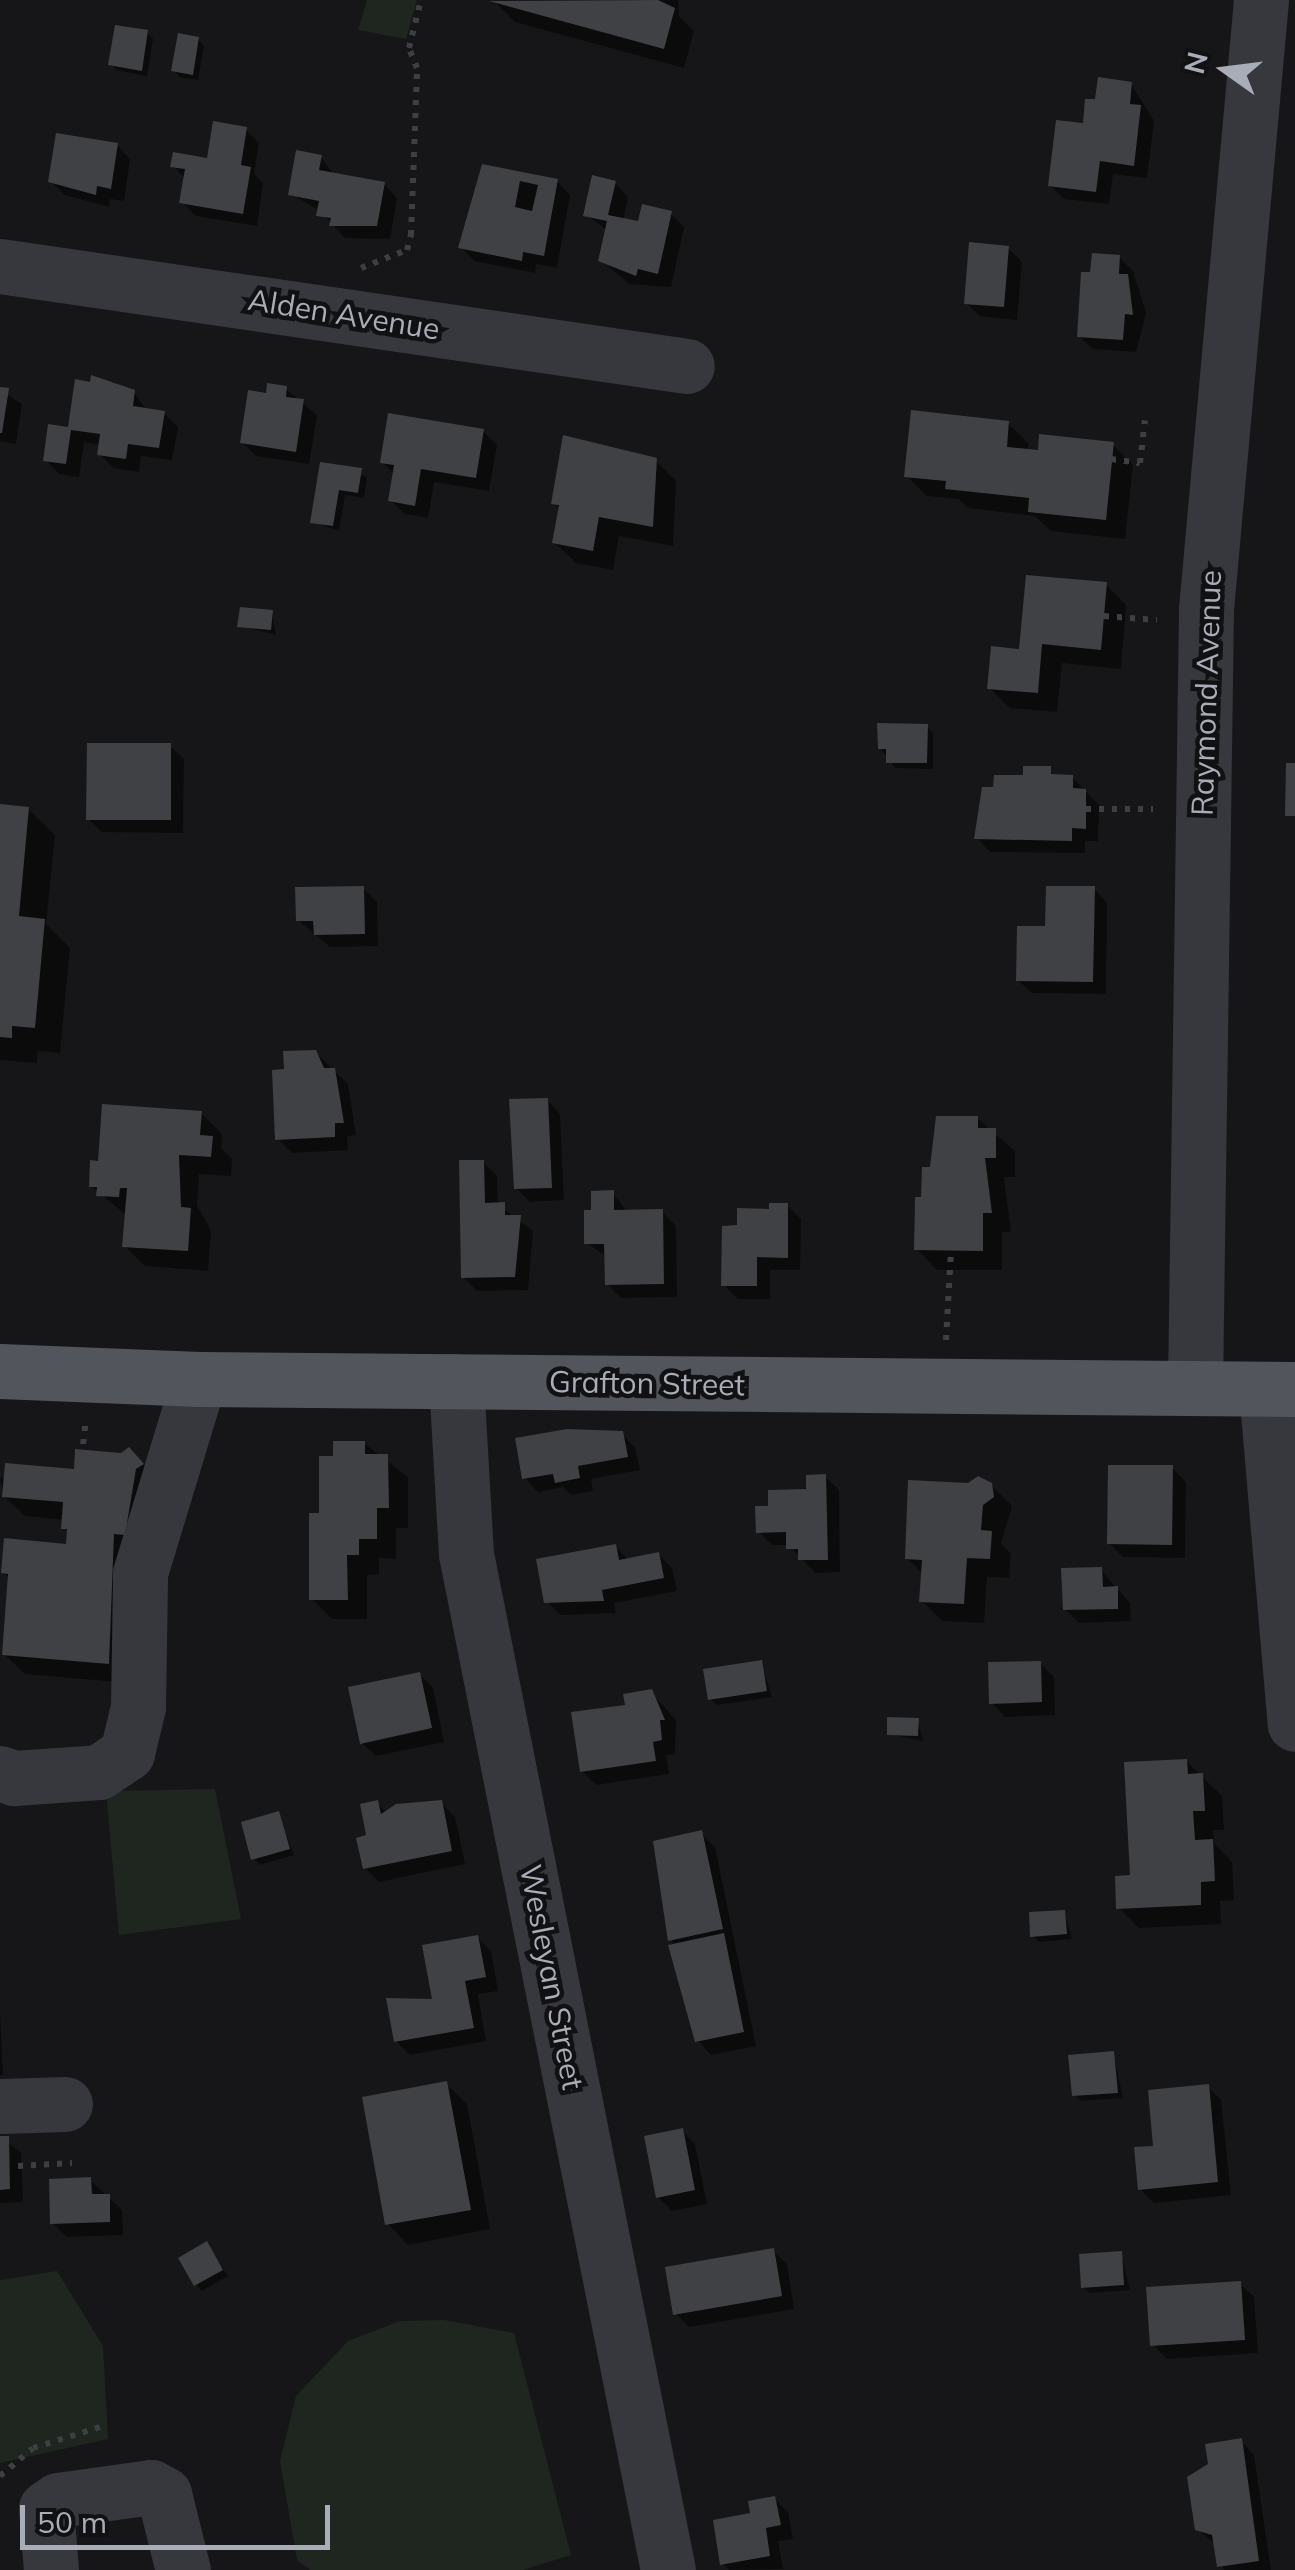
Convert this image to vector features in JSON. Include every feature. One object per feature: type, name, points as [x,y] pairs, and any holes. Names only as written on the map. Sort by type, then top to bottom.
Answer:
[{"type":"main road","name":"Grafton Street","points":[[0,1371],[199,1379],[1280,1389]]},
{"type":"street","name":"Raymond Avenue","points":[[1195,1388],[1206,609],[1261,0]]},
{"type":"street","name":"Alden Avenue","points":[[0,266],[687,366]]},
{"type":"street","points":[[0,1773],[14,1778],[99,1772],[127,1753],[138,1707],[140,1573],[199,1379]]},
{"type":"street","name":"Wesleyan Street","points":[[456,1381],[466,1554],[668,2570]]},
{"type":"street","points":[[1280,1389],[1295,1724]]},
{"type":"street","points":[[0,2106],[65,2104]]},
{"type":"street","points":[[51,2570],[46,2508],[58,2500],[152,2486],[164,2494],[184,2570]]},
{"type":"path","points":[[354,269],[407,250],[412,235],[417,68],[409,48],[422,0]]},
{"type":"path","points":[[1112,460],[1140,463],[1145,420]]},
{"type":"path","points":[[1104,616],[1164,620]]},
{"type":"path","points":[[1086,809],[1153,808]]},
{"type":"path","points":[[946,1346],[950,1250]]},
{"type":"path","points":[[18,2166],[72,2164]]},
{"type":"path","points":[[0,2476],[32,2448],[100,2427]]},
{"type":"shaded area","points":[[367,0],[417,0],[406,39],[358,30]]},
{"type":"shaded area","points":[[215,1789],[241,1919],[119,1935],[106,1791]]},
{"type":"shaded area","points":[[57,2271],[103,2346],[108,2439],[0,2463],[0,2280]]},
{"type":"shaded area","points":[[444,2320],[514,2333],[571,2555],[523,2570],[310,2570],[297,2560],[280,2461],[296,2396],[348,2341],[400,2321]]},
{"type":"building","points":[[658,0],[675,8],[664,49],[489,1]]},
{"type":"building","points":[[115,25],[148,30],[142,71],[108,65]]},
{"type":"building","points":[[178,33],[199,37],[193,75],[171,71]]},
{"type":"building","points":[[1098,77],[1132,82],[1130,104],[1141,105],[1134,166],[1100,161],[1096,192],[1048,186],[1056,120],[1083,123],[1085,99],[1095,99]]},
{"type":"building","points":[[213,121],[247,127],[241,165],[251,167],[243,214],[179,203],[185,169],[170,167],[173,152],[207,158]]},
{"type":"building","points":[[56,133],[118,143],[111,189],[97,186],[96,195],[48,182]]},
{"type":"building","points":[[296,150],[322,155],[319,170],[385,182],[377,226],[329,226],[331,218],[316,216],[319,201],[288,195]]},
{"type":"building","points":[[482,164],[558,179],[544,256],[523,252],[522,261],[458,248]],"holes":[[[520,181],[538,185],[532,211],[515,207]]]},
{"type":"building","points":[[592,175],[616,181],[608,215],[638,221],[642,204],[672,211],[658,274],[638,269],[636,276],[598,261],[607,221],[583,216]]},
{"type":"building","points":[[969,242],[1009,246],[1004,307],[964,304]]},
{"type":"building","points":[[1092,253],[1120,255],[1119,274],[1128,274],[1133,315],[1125,314],[1123,340],[1077,337],[1081,272],[1090,272]]},
{"type":"building","points":[[91,375],[135,390],[133,406],[165,411],[159,448],[128,444],[126,459],[97,455],[100,434],[71,430],[66,464],[43,461],[48,424],[68,427],[75,379],[90,382]]},
{"type":"building","points":[[267,383],[287,386],[286,397],[304,399],[296,452],[240,443],[248,390],[266,393]]},
{"type":"building","points":[[0,387],[9,388],[2,433],[0,433]]},
{"type":"building","points":[[911,410],[1009,421],[1007,447],[1038,450],[1039,434],[1114,442],[1106,520],[1028,512],[1029,498],[945,489],[946,481],[904,477]]},
{"type":"building","points":[[388,413],[484,429],[476,478],[421,469],[415,506],[388,501],[394,465],[380,463]]},
{"type":"building","points":[[563,435],[657,458],[653,527],[599,517],[593,551],[552,543],[559,505],[551,504]]},
{"type":"building","points":[[320,462],[362,468],[358,493],[339,490],[333,526],[310,523]]},
{"type":"building","points":[[1026,575],[1107,582],[1101,650],[1042,644],[1038,693],[987,689],[991,646],[1019,649]]},
{"type":"building","points":[[240,607],[273,610],[271,630],[237,627]]},
{"type":"building","points":[[877,723],[928,724],[927,763],[886,763],[886,749],[878,749]]},
{"type":"building","points":[[87,743],[171,743],[171,820],[86,820]]},
{"type":"building","points":[[1286,763],[1295,763],[1295,816],[1285,816]]},
{"type":"building","points":[[1023,766],[1051,766],[1051,774],[1073,775],[1073,788],[1086,789],[1086,829],[1072,828],[1072,841],[974,839],[982,787],[993,787],[994,775],[1023,775]]},
{"type":"building","points":[[0,804],[29,807],[19,916],[45,919],[35,1028],[12,1026],[12,1038],[0,1037]]},
{"type":"building","points":[[364,886],[365,934],[314,935],[313,921],[296,921],[295,887]]},
{"type":"building","points":[[1046,886],[1095,886],[1093,982],[1016,981],[1017,926],[1045,926]]},
{"type":"building","points":[[316,1050],[324,1068],[335,1068],[344,1123],[335,1123],[335,1137],[275,1140],[272,1070],[284,1069],[283,1051]]},
{"type":"building","points":[[548,1098],[552,1188],[514,1189],[509,1099]]},
{"type":"building","points":[[102,1104],[202,1111],[200,1135],[213,1136],[211,1157],[179,1155],[181,1207],[191,1208],[188,1251],[122,1247],[127,1188],[120,1188],[119,1197],[96,1196],[97,1187],[89,1187],[90,1160],[98,1161]]},
{"type":"building","points":[[936,1116],[978,1116],[978,1128],[996,1128],[996,1158],[985,1158],[992,1213],[983,1213],[983,1251],[914,1250],[915,1197],[921,1197],[922,1167],[930,1167]]},
{"type":"building","points":[[459,1160],[484,1160],[485,1203],[505,1202],[505,1215],[521,1215],[515,1277],[461,1278]]},
{"type":"building","points":[[614,1190],[614,1210],[663,1209],[664,1284],[605,1285],[604,1244],[584,1244],[584,1210],[591,1210],[591,1191]]},
{"type":"building","points":[[769,1203],[788,1203],[788,1258],[757,1257],[757,1286],[721,1286],[722,1226],[737,1225],[737,1208],[769,1209]]},
{"type":"building","points":[[567,1429],[623,1431],[628,1457],[578,1466],[580,1478],[555,1483],[553,1474],[522,1479],[515,1438]]},
{"type":"building","points":[[333,1441],[365,1441],[365,1454],[388,1454],[389,1508],[377,1508],[377,1539],[359,1539],[359,1555],[347,1555],[348,1600],[309,1600],[309,1513],[319,1513],[319,1456],[333,1456]]},
{"type":"building","points":[[129,1447],[144,1464],[136,1469],[125,1535],[114,1534],[109,1664],[2,1655],[8,1574],[1,1573],[4,1538],[66,1544],[67,1529],[61,1529],[63,1502],[2,1497],[5,1463],[74,1469],[75,1449],[121,1453]]},
{"type":"building","points":[[1108,1465],[1173,1465],[1172,1545],[1107,1544]]},
{"type":"building","points":[[826,1474],[828,1560],[798,1560],[798,1549],[786,1549],[786,1532],[756,1533],[755,1506],[768,1506],[768,1490],[806,1489],[806,1475]]},
{"type":"building","points":[[978,1476],[992,1483],[994,1497],[983,1505],[981,1530],[992,1531],[990,1559],[967,1558],[964,1604],[919,1602],[922,1560],[905,1559],[908,1480],[968,1483]]},
{"type":"building","points":[[616,1544],[619,1560],[659,1552],[664,1578],[602,1590],[604,1601],[544,1603],[536,1559]]},
{"type":"building","points":[[1102,1567],[1103,1587],[1118,1586],[1118,1609],[1063,1610],[1061,1568]]},
{"type":"building","points":[[762,1660],[767,1691],[708,1700],[703,1669]]},
{"type":"building","points":[[1041,1661],[1042,1702],[989,1704],[988,1662]]},
{"type":"building","points":[[420,1672],[432,1728],[360,1744],[348,1687]]},
{"type":"building","points":[[652,1689],[665,1720],[660,1720],[662,1740],[653,1742],[656,1761],[580,1772],[571,1712],[625,1705],[623,1694]]},
{"type":"building","points":[[887,1717],[919,1718],[918,1736],[887,1735]]},
{"type":"building","points":[[1187,1759],[1188,1774],[1203,1773],[1205,1811],[1193,1811],[1195,1840],[1213,1839],[1215,1881],[1201,1882],[1201,1905],[1116,1909],[1115,1876],[1130,1875],[1124,1762]]},
{"type":"building","points":[[378,1800],[381,1814],[396,1804],[442,1800],[452,1851],[363,1869],[356,1838],[366,1835],[360,1804]]},
{"type":"building","points":[[279,1811],[290,1849],[251,1860],[241,1822]]},
{"type":"building","points":[[702,1830],[723,1929],[668,1941],[653,1841]]},
{"type":"building","points":[[1065,1910],[1067,1934],[1030,1937],[1029,1912]]},
{"type":"building","points":[[724,1933],[744,2032],[695,2042],[668,1945]]},
{"type":"building","points":[[478,1935],[486,1977],[465,1981],[474,2028],[394,2042],[386,1998],[432,1999],[422,1945]]},
{"type":"building","points":[[1114,2051],[1118,2093],[1072,2096],[1068,2055]]},
{"type":"building","points":[[447,2081],[471,2210],[385,2225],[362,2097]]},
{"type":"building","points":[[1209,2084],[1218,2182],[1138,2190],[1134,2147],[1153,2146],[1148,2090]]},
{"type":"building","points":[[683,2128],[695,2190],[656,2198],[644,2136]]},
{"type":"building","points":[[0,2136],[9,2136],[10,2189],[0,2190]]},
{"type":"building","points":[[91,2177],[92,2194],[110,2194],[110,2222],[50,2224],[49,2179]]},
{"type":"building","points":[[207,2241],[223,2270],[194,2286],[178,2258]]},
{"type":"building","points":[[774,2248],[782,2296],[673,2315],[665,2267]]},
{"type":"building","points":[[1122,2251],[1124,2285],[1081,2288],[1079,2254]]},
{"type":"building","points":[[1241,2281],[1245,2340],[1150,2346],[1146,2287]]},
{"type":"building","points":[[1242,2438],[1259,2561],[1217,2567],[1212,2535],[1195,2530],[1187,2477],[1208,2464],[1205,2444]]},
{"type":"building","points":[[775,2496],[781,2525],[766,2528],[770,2556],[720,2565],[713,2520],[750,2513],[748,2501]]}]
